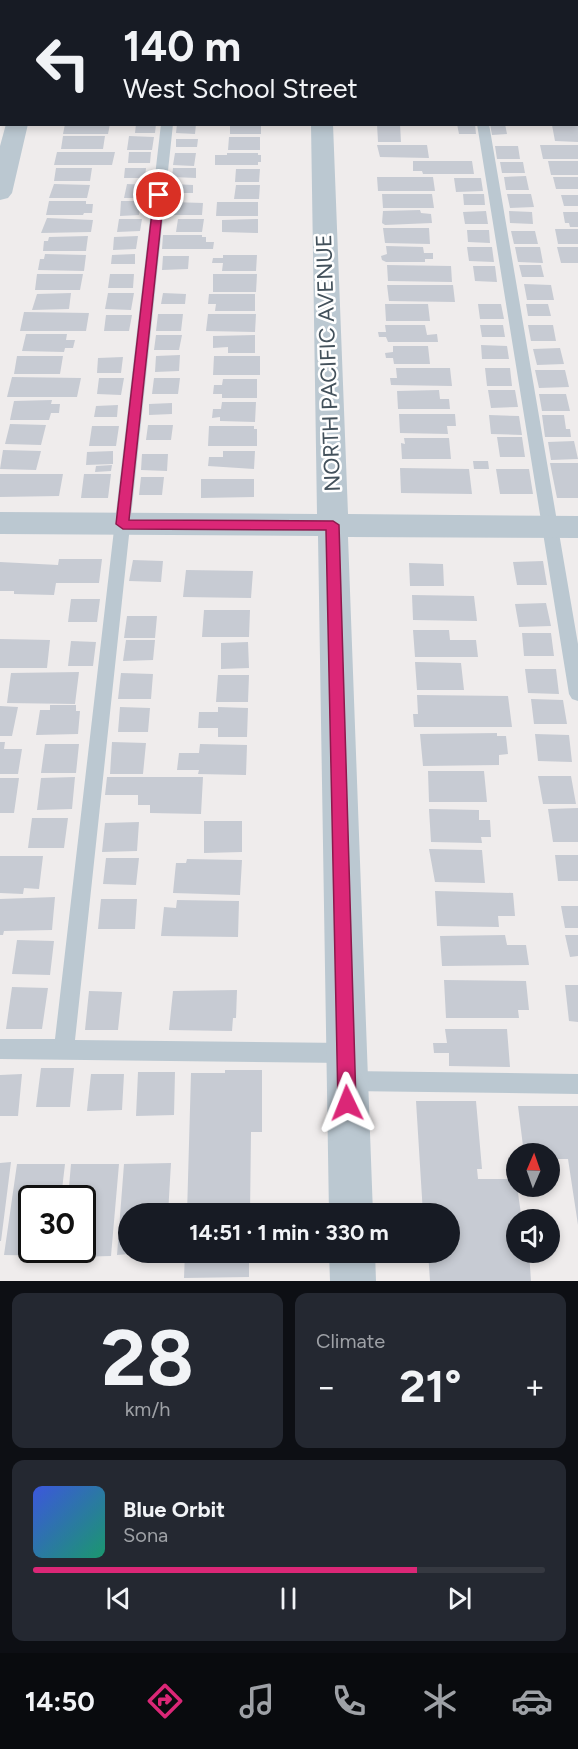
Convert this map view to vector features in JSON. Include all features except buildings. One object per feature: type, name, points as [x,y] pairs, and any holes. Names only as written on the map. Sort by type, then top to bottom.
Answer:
[{"type":"street","points":[[0,193],[17,126]]},
{"type":"street","name":"NORTH PACIFIC AVENUE","points":[[322,126],[351,1203]]},
{"type":"street","points":[[0,523],[565,527]]},
{"type":"street","points":[[352,1263],[353,1281]]},
{"type":"lane","points":[[64,1050],[167,126]]},
{"type":"lane","points":[[483,126],[565,527],[578,694]]},
{"type":"lane","points":[[0,1049],[64,1050],[346,1067],[578,1084]]},
{"type":"route","points":[[159,195],[123,524],[333,525],[347,1103]]}]
